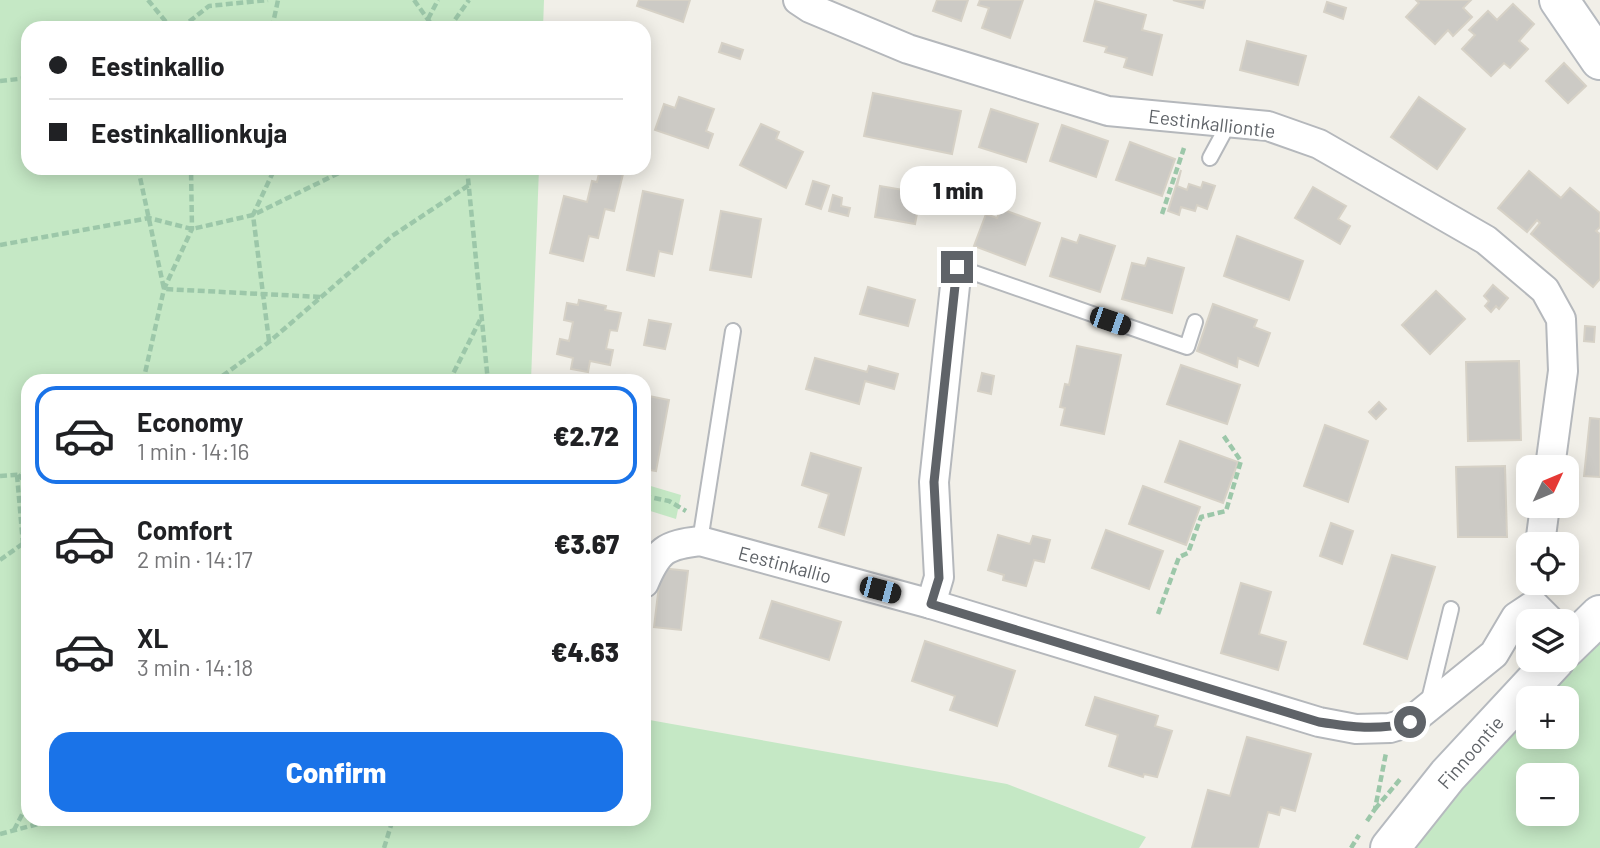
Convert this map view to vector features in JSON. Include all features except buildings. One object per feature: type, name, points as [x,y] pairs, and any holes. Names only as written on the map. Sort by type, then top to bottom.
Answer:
[{"type":"street","name":"Eestinkalliontie","points":[[798,0],[810,8],[908,49],[1108,111],[1230,121],[1281,131],[1319,144],[1486,240],[1545,290],[1561,319],[1563,371],[1552,455]]},
{"type":"street","points":[[1559,0],[1600,60]]},
{"type":"street","points":[[931,604],[939,578],[934,482],[957,267]]},
{"type":"street","points":[[651,568],[658,554],[701,531]]},
{"type":"street","name":"Eestinkallio","points":[[701,531],[1319,722],[1356,729],[1390,728],[1410,722],[1494,654],[1516,617]]},
{"type":"street","name":"Finnoontie","points":[[1391,848],[1531,672]]},
{"type":"lane","points":[[1210,158],[1230,121]]},
{"type":"lane","points":[[957,267],[1187,347],[1195,322]]},
{"type":"lane","points":[[701,531],[733,331]]},
{"type":"lane","points":[[1426,709],[1451,609]]},
{"type":"path","points":[[148,0],[165,21]]},
{"type":"path","points":[[190,21],[209,6],[268,0]]},
{"type":"path","points":[[274,21],[278,0]]},
{"type":"path","points":[[414,0],[428,19],[439,0]]},
{"type":"path","points":[[454,21],[469,0]]},
{"type":"path","points":[[0,81],[21,79]]},
{"type":"path","points":[[1162,214],[1184,148]]},
{"type":"path","points":[[140,175],[164,289]]},
{"type":"path","points":[[145,374],[164,289],[192,229],[191,175]]},
{"type":"path","points":[[269,342],[253,215],[272,175]]},
{"type":"path","points":[[0,244],[149,218],[192,229],[253,215],[335,175]]},
{"type":"path","points":[[468,175],[487,374]]},
{"type":"path","points":[[225,374],[269,342],[392,236],[469,185]]},
{"type":"path","points":[[164,289],[321,297]]},
{"type":"path","points":[[453,374],[480,320]]},
{"type":"path","points":[[1158,614],[1179,557],[1188,553],[1201,517],[1226,511],[1241,461],[1223,435]]},
{"type":"path","points":[[17,475],[21,478]]},
{"type":"path","points":[[17,475],[21,521]]},
{"type":"path","points":[[0,477],[21,475]]},
{"type":"path","points":[[651,497],[669,501],[701,531]]},
{"type":"path","points":[[0,560],[21,545]]},
{"type":"path","points":[[1351,848],[1375,808],[1390,728]]},
{"type":"path","points":[[13,831],[21,816]]},
{"type":"path","points":[[0,834],[31,826]]},
{"type":"path","points":[[384,848],[391,826]]},
{"type":"green space","points":[[0,0],[544,0],[543,21],[21,21],[21,175],[539,175],[531,374],[21,374],[21,826],[651,826],[651,720],[1007,784],[1146,837],[1139,848],[0,848]]},
{"type":"green space","points":[[651,486],[681,495],[676,519],[651,511]]},
{"type":"green space","points":[[1600,638],[1600,848],[1413,848],[1473,772],[1516,727],[1516,749],[1579,749],[1579,686],[1554,686],[1568,672],[1579,672],[1579,660]]},
{"type":"route","points":[[957,267],[940,404],[934,482],[939,578],[931,604],[1319,722],[1356,729],[1390,728],[1410,722]]}]
